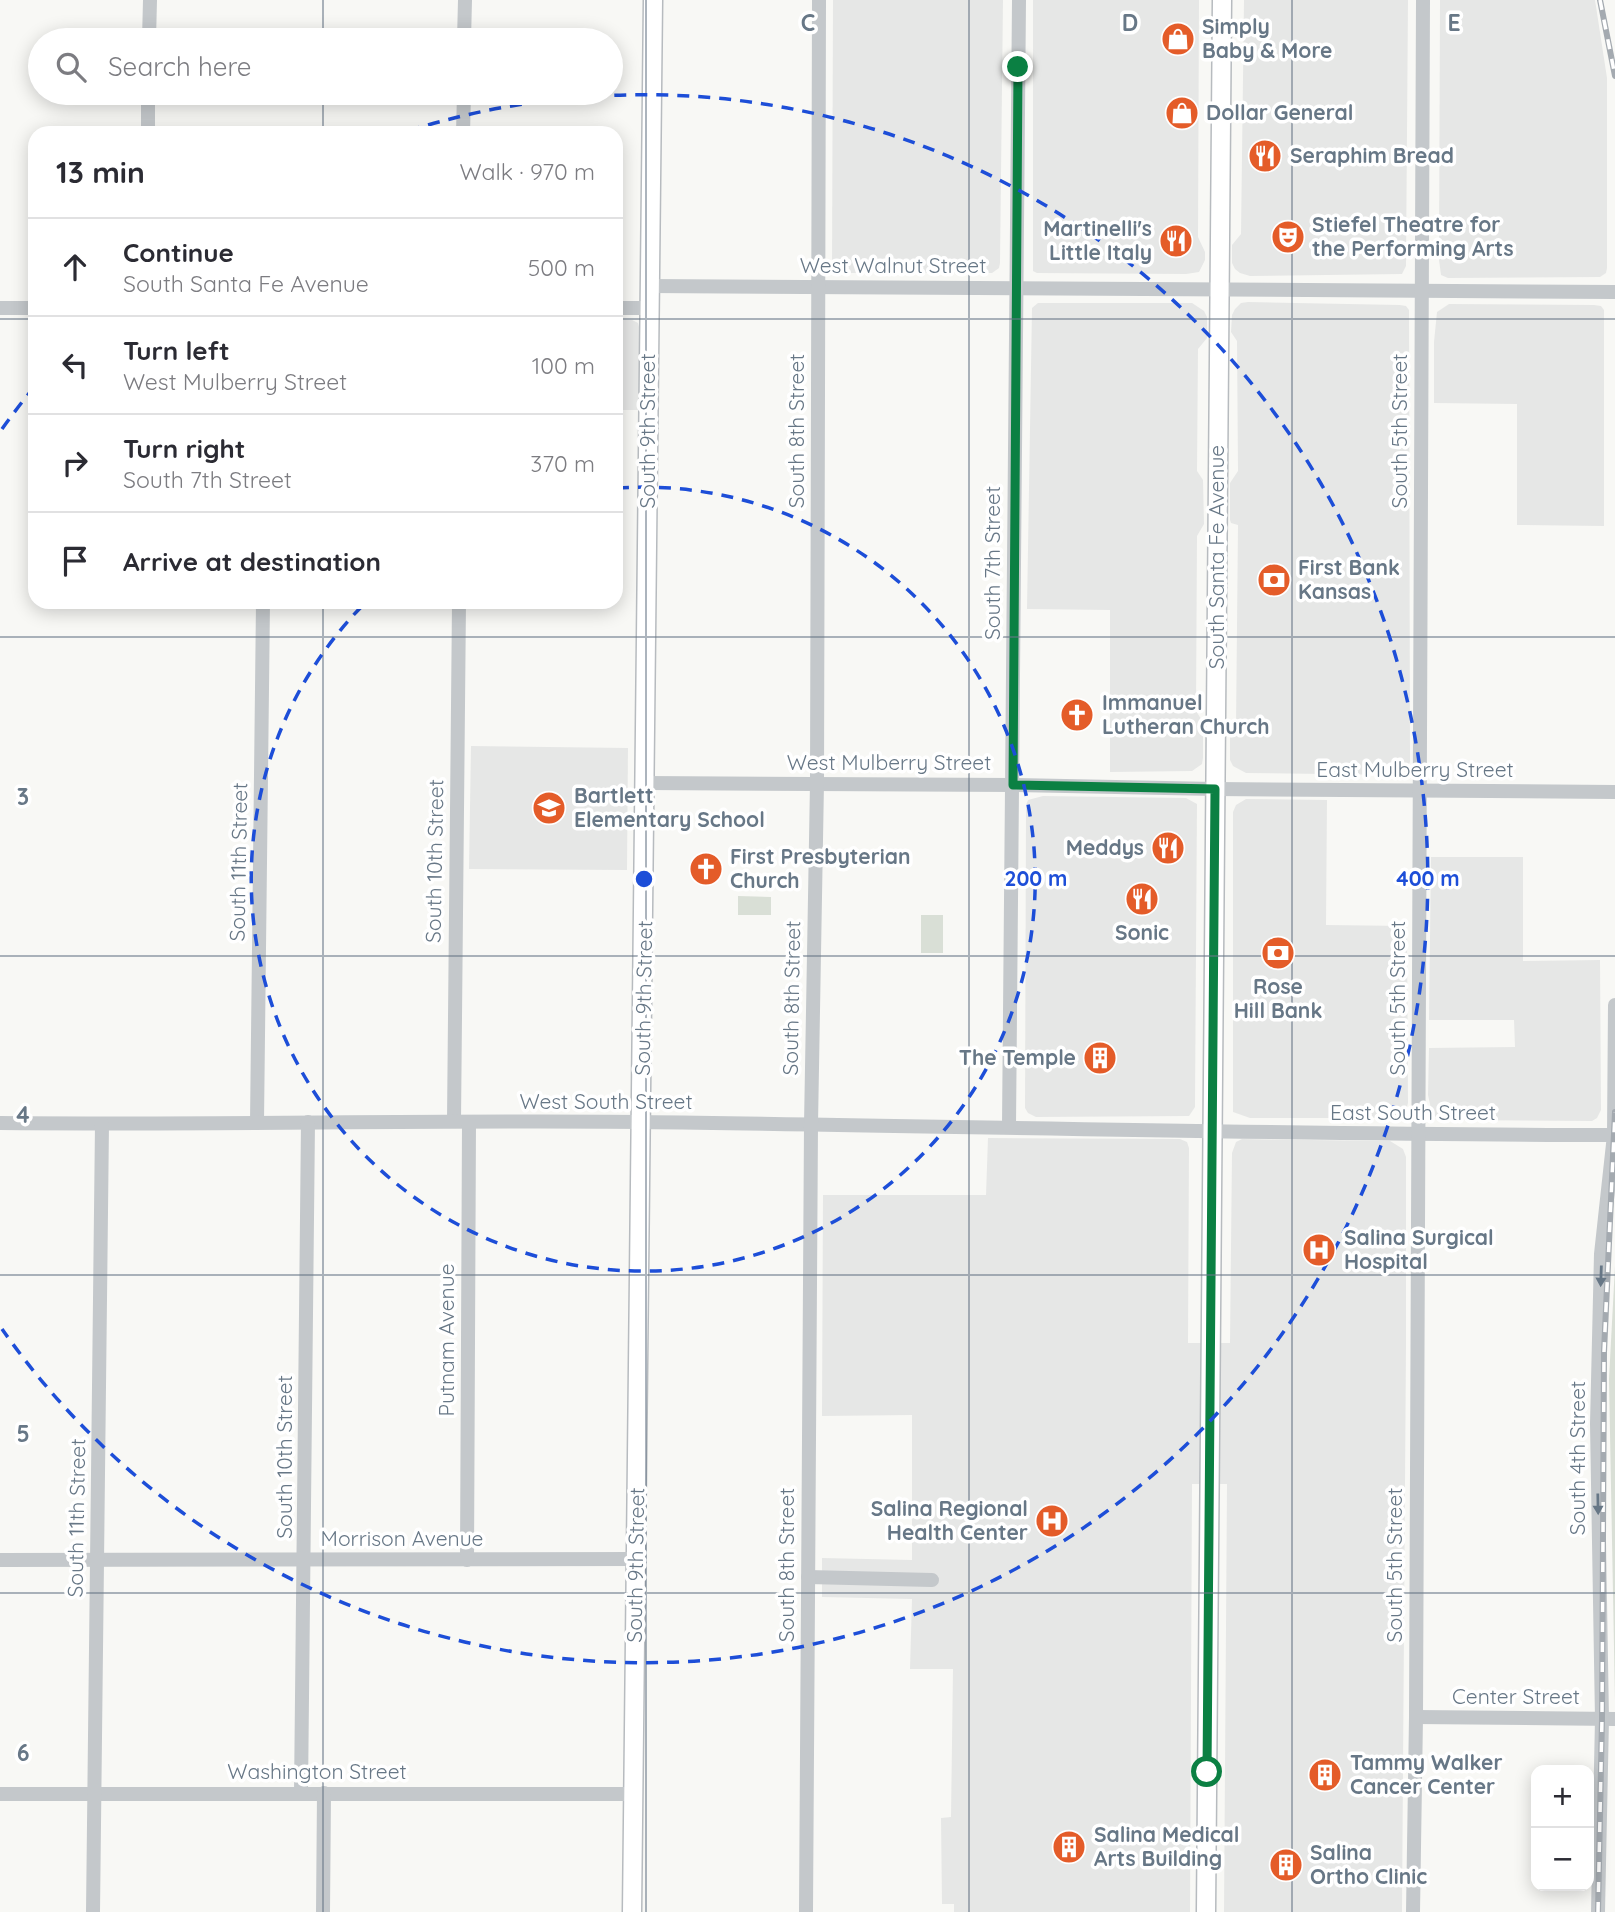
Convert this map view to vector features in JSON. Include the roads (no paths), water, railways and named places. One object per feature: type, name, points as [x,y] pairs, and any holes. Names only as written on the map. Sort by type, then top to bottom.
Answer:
[{"type":"main road","name":"South 9th Street","points":[[632,1912],[653,0]]},
{"type":"main road","name":"South Santa Fe Avenue","points":[[1206,1912],[1222,0]]},
{"type":"street","points":[[149,28],[150,0]]},
{"type":"street","points":[[464,28],[465,0]]},
{"type":"street","name":"South 8th Street","points":[[806,1912],[811,1125],[817,783],[819,0]]},
{"type":"street","name":"South 7th Street","points":[[1009,1126],[1018,0]]},
{"type":"street","name":"South 5th Street","points":[[1413,1912],[1423,0]]},
{"type":"street","points":[[148,105],[148,126]]},
{"type":"street","points":[[463,126],[464,105]]},
{"type":"street","name":"West Walnut Street","points":[[649,286],[1615,292]]},
{"type":"street","points":[[0,308],[28,308]]},
{"type":"street","points":[[623,308],[649,308]]},
{"type":"street","name":"South 11th Street","points":[[257,1122],[263,609]]},
{"type":"street","name":"South 10th Street","points":[[454,1121],[459,609]]},
{"type":"street","name":"West Mulberry Street","points":[[646,783],[1215,789]]},
{"type":"street","name":"East Mulberry Street","points":[[1215,789],[1615,792]]},
{"type":"street","name":"South 4th Street","points":[[1598,1912],[1609,1719],[1597,1424],[1601,1254],[1614,1135],[1615,1004]]},
{"type":"street","name":"South 10th Street","points":[[301,1793],[308,1122]]},
{"type":"street","name":"Putnam Avenue","points":[[467,1560],[469,1122]]},
{"type":"street","name":"West South Street","points":[[0,1123],[642,1122],[1009,1126],[1212,1133]]},
{"type":"street","name":"South 11th Street","points":[[93,1912],[102,1124]]},
{"type":"street","name":"East South Street","points":[[1212,1133],[1614,1135]]},
{"type":"street","name":"Morrison Avenue","points":[[0,1560],[636,1559]]},
{"type":"street","points":[[808,1577],[932,1580]]},
{"type":"street","name":"Center Street","points":[[1416,1717],[1609,1719]]},
{"type":"street","points":[[323,1912],[324,1793]]},
{"type":"street","name":"Washington Street","points":[[0,1794],[634,1794]]},
{"type":"railway","points":[[1600,0],[1615,76]]},
{"type":"railway","points":[[1598,1912],[1604,1352],[1615,1112]]},
{"type":"place","name":"Simply Baby & More","points":[[1178,39]]},
{"type":"place","name":"Dollar General","points":[[1182,113]]},
{"type":"place","name":"Seraphim Bread","points":[[1265,156]]},
{"type":"place","name":"Stiefel Theatre for the Performing Arts","points":[[1288,237]]},
{"type":"place","name":"Martinelli's Little Italy","points":[[1176,241]]},
{"type":"place","name":"First Bank Kansas","points":[[1274,580]]},
{"type":"place","name":"Immanuel Lutheran Church","points":[[1077,715]]},
{"type":"place","name":"Bartlett Elementary School","points":[[549,808]]},
{"type":"place","name":"Meddys","points":[[1168,848]]},
{"type":"place","name":"First Presbyterian Church","points":[[706,869]]},
{"type":"place","name":"Sonic","points":[[1142,899]]},
{"type":"place","name":"Rose Hill Bank","points":[[1278,953]]},
{"type":"place","name":"The Temple","points":[[1100,1058]]},
{"type":"place","name":"Salina Surgical Hospital","points":[[1319,1250]]},
{"type":"place","name":"Salina Regional Health Center","points":[[1052,1521]]},
{"type":"place","name":"Tammy Walker Cancer Center","points":[[1325,1775]]},
{"type":"place","name":"Salina Medical Arts Building","points":[[1069,1847]]},
{"type":"place","name":"Salina Ortho Clinic","points":[[1286,1865]]}]
